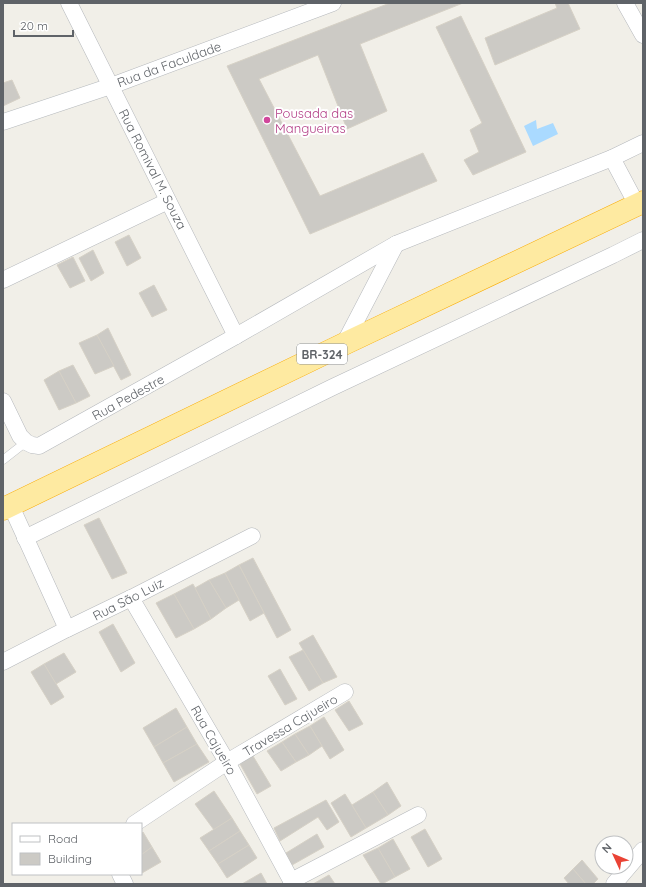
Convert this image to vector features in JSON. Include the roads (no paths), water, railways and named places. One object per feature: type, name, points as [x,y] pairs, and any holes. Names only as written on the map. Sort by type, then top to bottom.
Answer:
[{"type":"highway","name":"BR-324","points":[[7,508],[344,344],[640,203]]},
{"type":"street","name":"Rua Romival M. Souza","points":[[69,3],[236,336]]},
{"type":"street","name":"Rua da Faculdade","points":[[3,122],[111,86],[333,3]]},
{"type":"street","points":[[625,3],[643,35]]},
{"type":"street","name":"Rua Pedestre","points":[[23,439],[32,445],[39,446],[236,336],[396,244],[612,158],[643,143]]},
{"type":"street","points":[[612,158],[640,203]]},
{"type":"street","points":[[3,280],[168,201]]},
{"type":"street","points":[[25,538],[333,387],[643,240]]},
{"type":"street","points":[[344,344],[396,244]]},
{"type":"street","points":[[3,401],[23,439]]},
{"type":"street","points":[[7,508],[25,538],[67,629]]},
{"type":"street","name":"Rua São Luiz","points":[[3,662],[252,536]]},
{"type":"street","name":"Rua Cajueiro","points":[[131,598],[227,762],[292,882]]},
{"type":"street","name":"Travessa Cajueiro","points":[[136,823],[227,762],[345,692]]},
{"type":"street","points":[[292,882],[418,815]]},
{"type":"street","points":[[614,884],[643,850]]},
{"type":"street","points":[[120,875],[125,884]]},
{"type":"lane","points":[[3,460],[23,439]]},
{"type":"water","points":[[536,120],[537,129],[553,123],[558,134],[533,146],[524,126]]},
{"type":"place","name":"Pousada das Mangueiras","points":[[267,120]]}]
